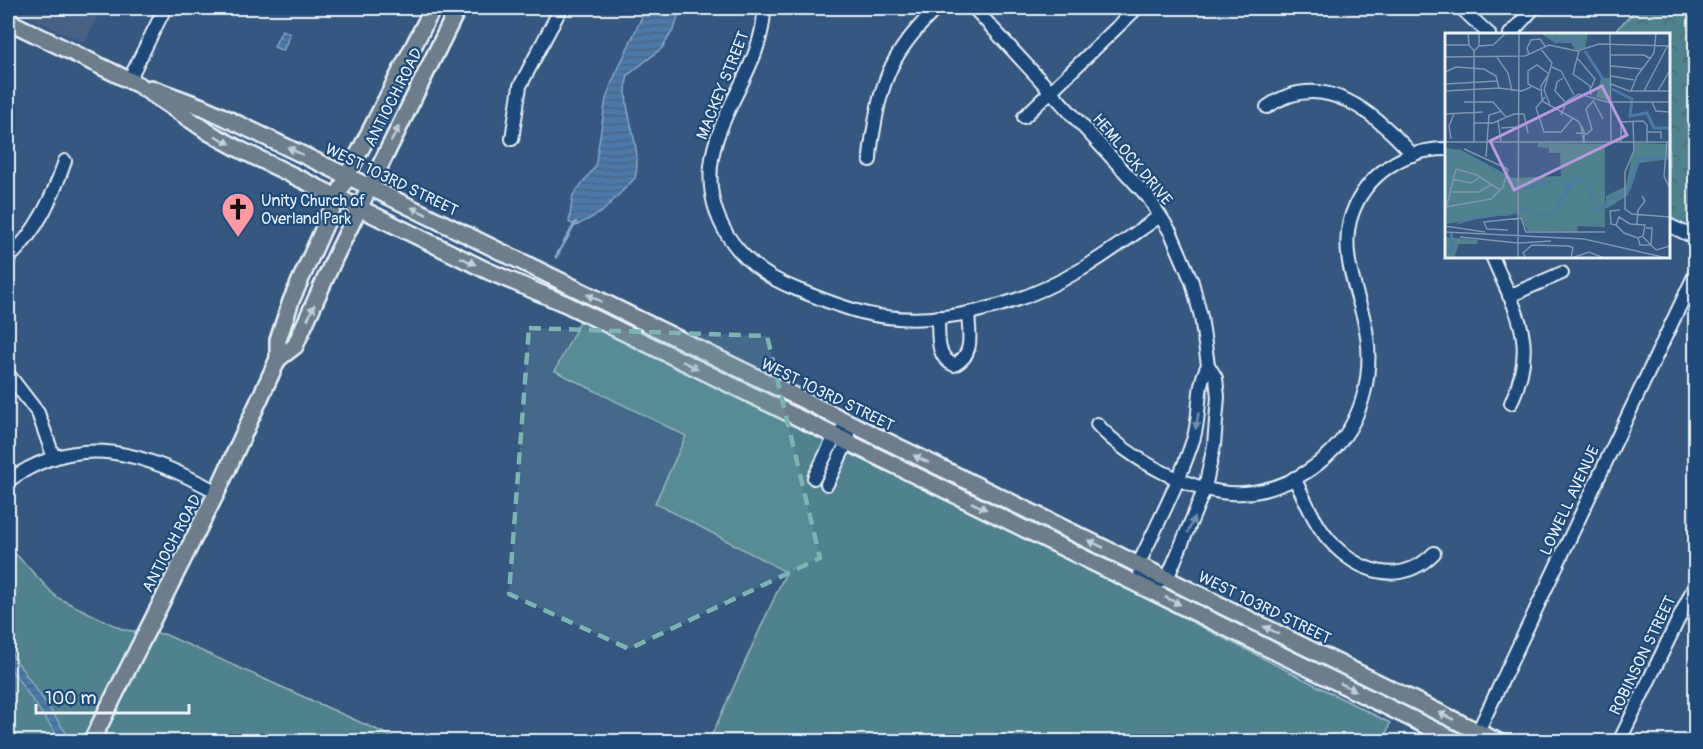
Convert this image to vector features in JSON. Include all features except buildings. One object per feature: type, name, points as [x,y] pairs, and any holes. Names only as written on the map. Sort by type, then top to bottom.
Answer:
[{"type":"main road","name":"ANTIOCH ROAD","points":[[91,741],[217,492],[278,359],[278,340],[291,301],[347,176],[433,8]]},
{"type":"main road","name":"ANTIOCH ROAD","points":[[278,359],[295,346],[368,186],[458,8]]},
{"type":"main road","name":"WEST 103RD STREET","points":[[8,21],[134,83],[241,150],[488,271],[584,313],[1459,741]]},
{"type":"main road","name":"WEST 103RD STREET","points":[[134,83],[182,98],[368,186],[1167,579],[1476,736],[1499,741]]},
{"type":"main road","points":[[182,98],[189,108],[190,119]]},
{"type":"street","points":[[134,83],[165,8]]},
{"type":"street","points":[[512,139],[520,86],[561,8]]},
{"type":"street","name":"MACKEY STREET","points":[[764,8],[761,38],[717,135],[710,165],[714,206],[719,222],[728,237],[755,268],[787,286],[866,313],[938,317],[968,313],[1047,288],[1097,259],[1160,216]]},
{"type":"street","points":[[870,160],[879,94],[887,72],[897,52],[915,29],[937,8]]},
{"type":"street","name":"HEMLOCK DRIVE","points":[[974,8],[1132,178],[1160,216],[1181,254],[1192,282],[1201,317],[1208,364],[1216,378],[1218,397],[1214,445],[1205,488],[1167,579]]},
{"type":"street","points":[[1023,117],[1137,8]]},
{"type":"street","points":[[1461,8],[1489,33]]},
{"type":"street","points":[[1511,33],[1534,8]]},
{"type":"street","points":[[1267,107],[1278,99],[1303,93],[1338,97],[1372,114],[1413,154]]},
{"type":"street","points":[[1097,424],[1123,449],[1179,478],[1227,494],[1270,489],[1322,461],[1338,445],[1362,404],[1369,362],[1368,339],[1348,257],[1349,225],[1365,190],[1375,177],[1389,166],[1413,154],[1424,150],[1445,148]]},
{"type":"street","points":[[8,259],[38,224],[52,200],[65,161]]},
{"type":"street","points":[[1670,226],[1695,238]]},
{"type":"street","points":[[1493,258],[1521,323],[1525,344],[1522,373],[1511,403]]},
{"type":"street","name":"LOWELL AVENUE","points":[[1476,736],[1695,272]]},
{"type":"street","points":[[1509,296],[1562,273]]},
{"type":"street","points":[[938,317],[940,353],[946,361],[954,365],[964,360],[969,352],[968,313]]},
{"type":"street","name":"HEMLOCK DRIVE","points":[[1138,565],[1179,478],[1195,433],[1200,407],[1200,379],[1208,364]]},
{"type":"street","points":[[8,374],[38,413],[54,458]]},
{"type":"street","points":[[827,484],[848,424]]},
{"type":"street","points":[[814,478],[841,439]]},
{"type":"street","points":[[8,481],[36,464],[54,458],[93,451],[135,455],[158,462],[217,492]]},
{"type":"street","points":[[1294,478],[1324,534],[1340,551],[1356,562],[1372,570],[1402,574],[1419,567],[1434,553]]},
{"type":"street","points":[[1138,565],[1145,587],[1167,579]]},
{"type":"street","name":"ROBINSON STREET","points":[[1619,741],[1695,583]]},
{"type":"highlighted area","points":[[529,328],[767,336],[820,558],[629,649],[509,594]]},
{"type":"shaded area","points":[[9,8],[102,8],[85,43]]},
{"type":"shaded area","points":[[646,8],[680,8],[675,27],[662,48],[628,75],[627,101],[637,165],[635,178],[602,212],[576,226],[569,222],[573,195],[595,167],[606,99]]},
{"type":"shaded area","points":[[282,30],[290,34],[283,51],[274,47]]},
{"type":"shaded area","points":[[8,649],[72,741],[61,741],[8,665]]},
{"type":"green space","points":[[1638,8],[1695,8],[1695,231],[1670,218],[1670,33],[1613,33]]},
{"type":"green space","points":[[581,319],[972,510],[1390,723],[1384,741],[709,741],[786,572],[655,503],[686,436],[555,371]]},
{"type":"green space","points":[[8,542],[12,550],[56,597],[124,630],[164,634],[402,741],[8,741]]},
{"type":"waterway","points":[[556,257],[576,222]]},
{"type":"place","name":"Unity Church of Overland Park","points":[[238,238]]}]
